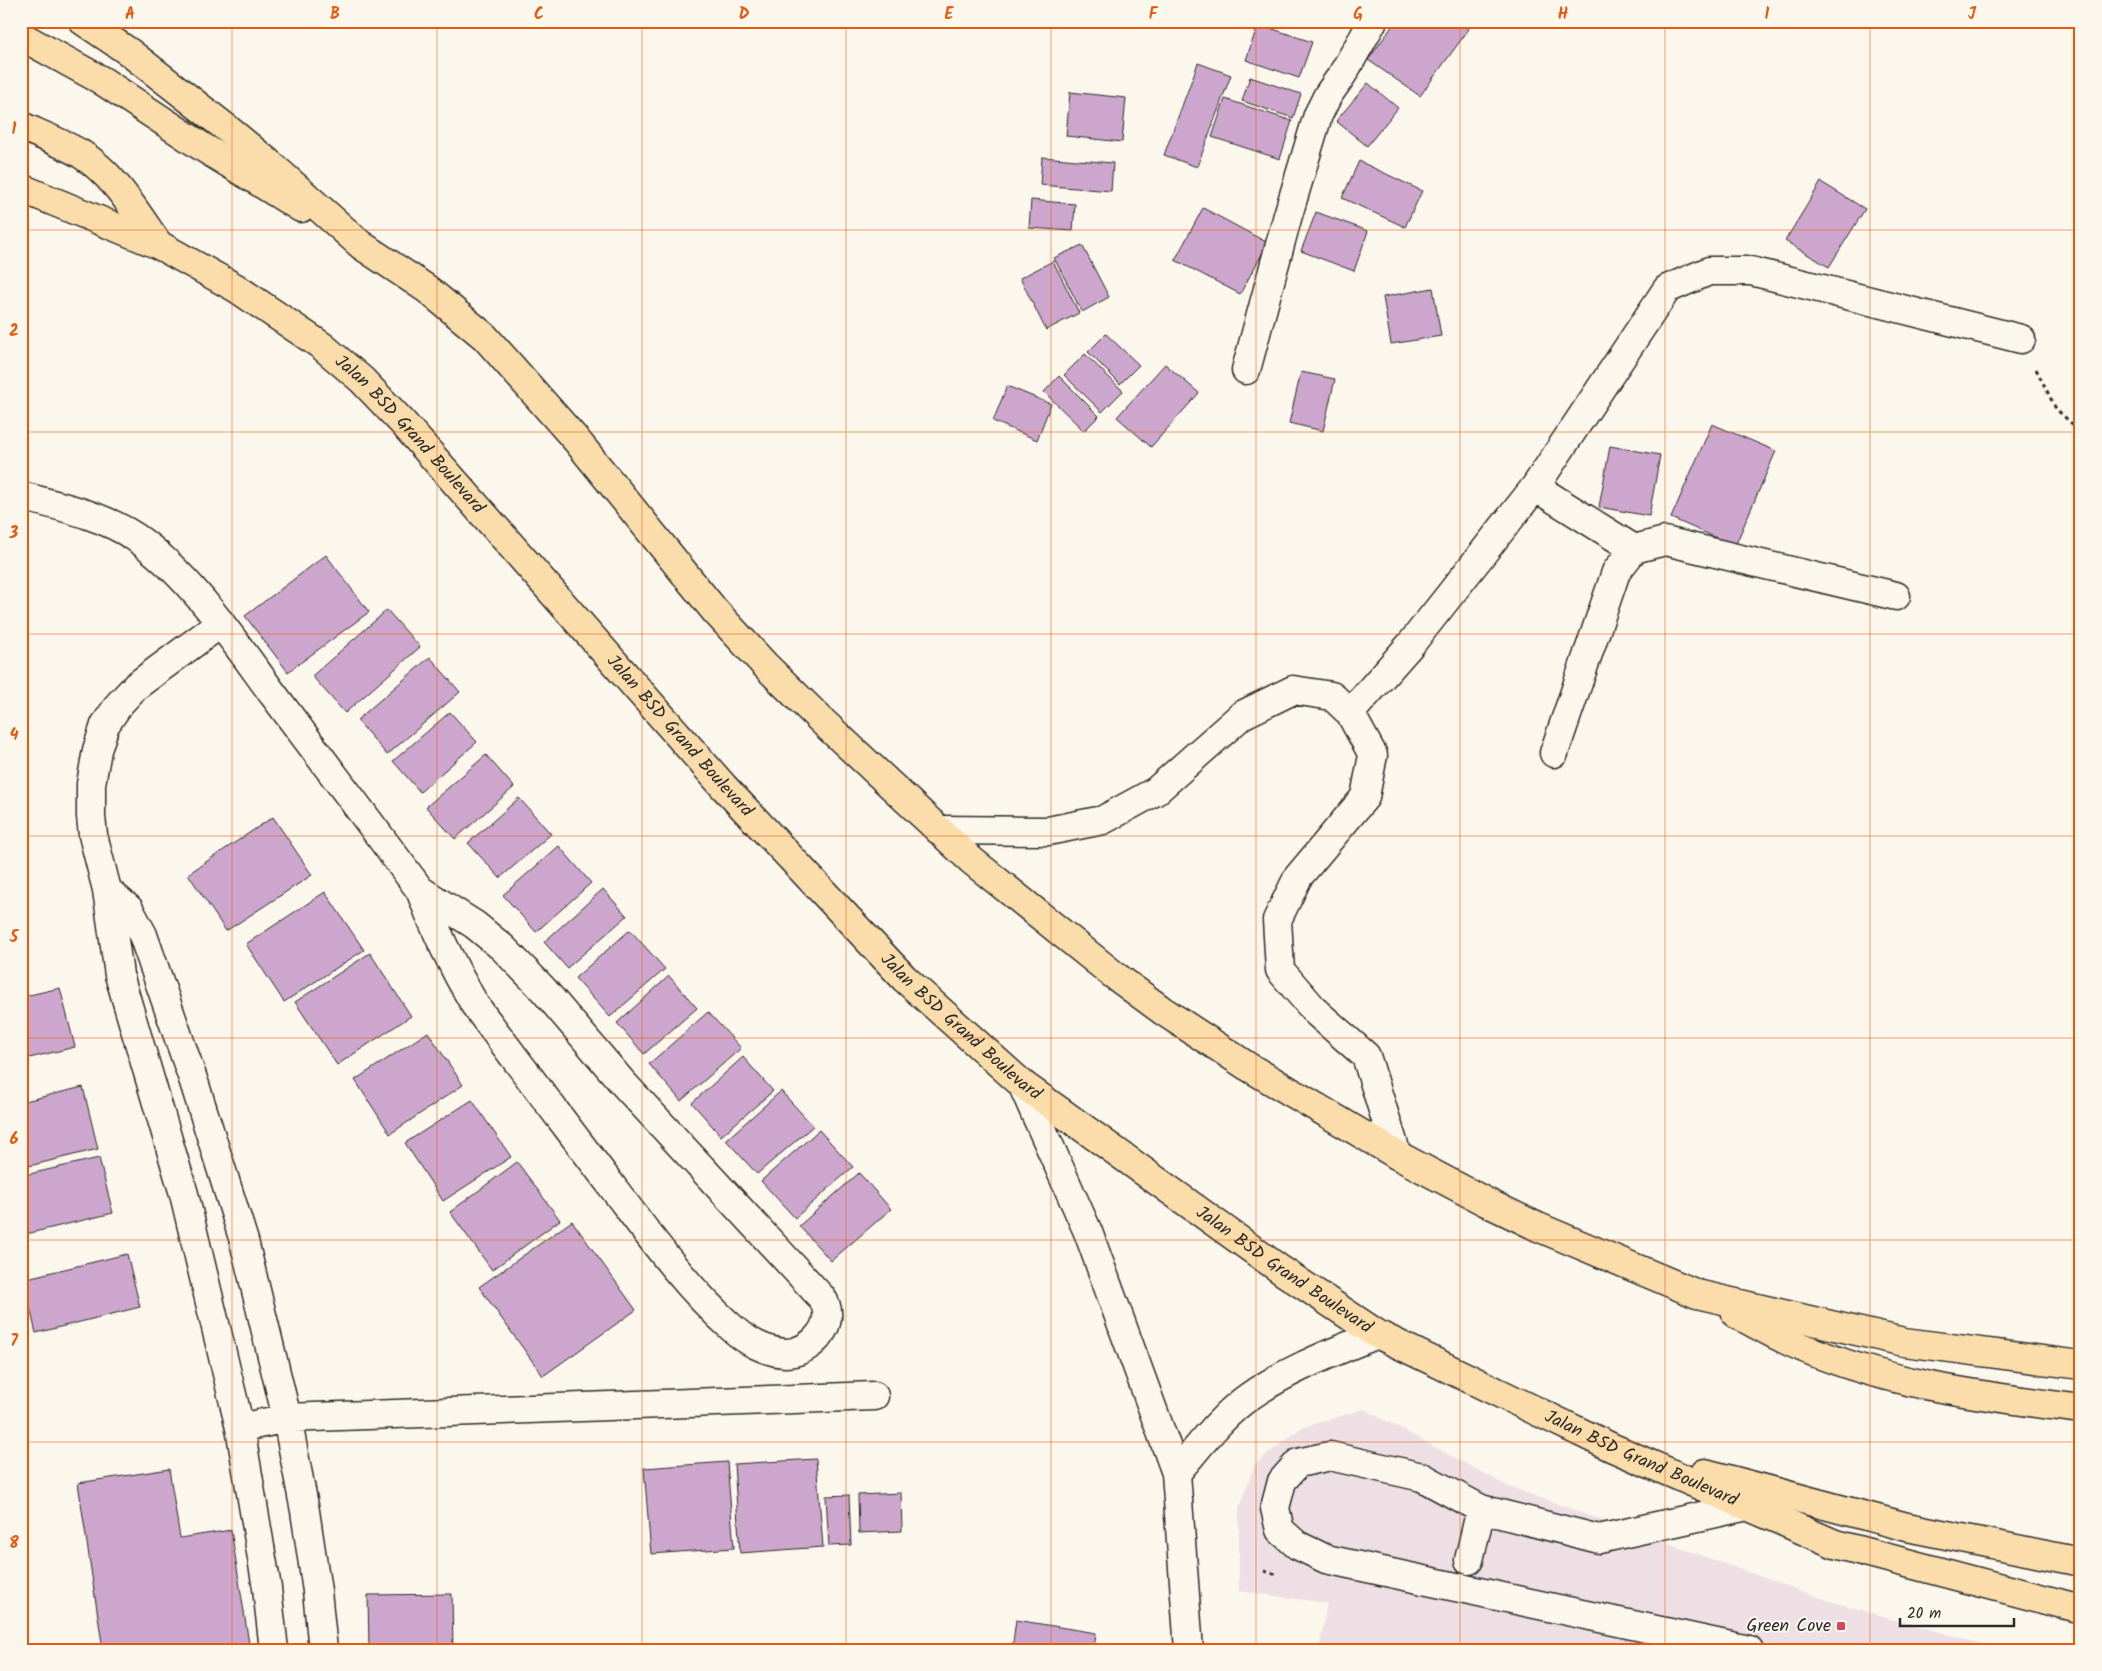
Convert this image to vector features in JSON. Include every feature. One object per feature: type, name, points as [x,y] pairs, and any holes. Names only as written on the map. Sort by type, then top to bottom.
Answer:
[{"type":"main road","points":[[83,21],[130,52],[225,127],[270,164],[361,245]]},
{"type":"main road","points":[[21,36],[101,80],[204,148],[361,245],[427,289],[485,337],[578,440],[715,611],[765,665],[971,860],[1099,963],[1163,1011],[1247,1066],[1397,1155],[1486,1202],[1538,1227],[1696,1294],[1803,1348],[1874,1373],[1954,1392],[2081,1409]]},
{"type":"main road","points":[[21,126],[63,144],[96,166],[120,191],[159,244]]},
{"type":"main road","name":"Jalan BSD Grand Boulevard","points":[[21,188],[159,244],[236,288],[322,346],[362,380],[403,423],[744,808],[905,979],[1022,1084],[1281,1270],[1377,1334],[1613,1448],[1835,1544],[2081,1610]]},
{"type":"main road","points":[[1696,1294],[1904,1342],[2081,1365]]},
{"type":"main road","points":[[1613,1448],[1907,1527],[2081,1562]]},
{"type":"street","points":[[1246,370],[1288,215],[1318,115],[1372,21]]},
{"type":"street","points":[[1350,712],[1412,644],[1535,488],[1668,289],[1709,271],[1751,271],[2021,339]]},
{"type":"street","points":[[1535,488],[1634,549]]},
{"type":"street","points":[[21,496],[91,516],[134,536],[153,550],[171,568],[220,623],[420,890],[436,934],[475,1005],[678,1272],[717,1314],[744,1338],[768,1350],[779,1352],[788,1353],[807,1348],[826,1324],[828,1312],[822,1298],[622,1082],[535,981],[503,948],[475,924],[420,890]]},
{"type":"street","points":[[1554,752],[1616,572],[1634,549],[1665,541],[1896,596]]},
{"type":"street","points":[[220,623],[136,686],[120,703],[105,724],[94,767],[90,800],[93,835],[107,890],[119,975],[184,1194],[240,1428],[267,1588],[274,1650]]},
{"type":"street","points":[[939,830],[1048,831],[1103,820],[1156,791],[1242,715],[1293,690],[1332,696],[1350,712],[1373,755],[1365,797],[1298,877],[1277,920],[1280,970],[1318,1013],[1366,1056],[1397,1155]]},
{"type":"street","points":[[107,890],[129,909],[143,935],[194,1082],[244,1241],[306,1511],[317,1591],[322,1650]]},
{"type":"street","points":[[1022,1084],[1088,1232],[1176,1473],[1190,1650]]},
{"type":"street","points":[[184,1194],[223,1178]]},
{"type":"street","points":[[1176,1473],[1227,1416],[1250,1396],[1325,1355],[1377,1334]]},
{"type":"street","points":[[240,1428],[286,1418],[874,1396]]},
{"type":"street","points":[[1747,1506],[1599,1539],[1481,1509],[1422,1477],[1330,1456],[1298,1463],[1282,1481],[1275,1508],[1280,1530],[1297,1545],[1326,1559],[1749,1650]]},
{"type":"street","points":[[1469,1560],[1481,1509]]},
{"type":"path","points":[[2021,339],[2056,409],[2081,432]]},
{"type":"shaded area","points":[[1364,1409],[1507,1486],[1829,1601],[2004,1650],[1319,1650],[1327,1603],[1239,1591],[1239,1508],[1255,1464],[1301,1428]]},
{"type":"building","points":[[1396,21],[1459,21],[1469,29],[1420,96],[1368,60]]},
{"type":"building","points":[[1258,24],[1312,42],[1299,78],[1246,60]]},
{"type":"building","points":[[1198,63],[1231,75],[1197,167],[1164,155]]},
{"type":"building","points":[[1250,77],[1301,94],[1293,118],[1242,101]]},
{"type":"building","points":[[1368,83],[1398,108],[1367,146],[1336,121]]},
{"type":"building","points":[[1070,92],[1126,98],[1122,142],[1066,136]]},
{"type":"building","points":[[1225,99],[1292,121],[1280,159],[1212,137]]},
{"type":"building","points":[[1042,157],[1113,163],[1111,191],[1040,185]]},
{"type":"building","points":[[1359,161],[1422,191],[1405,227],[1342,198]]},
{"type":"building","points":[[1821,182],[1865,209],[1829,267],[1785,241]]},
{"type":"building","points":[[1031,200],[1075,204],[1073,231],[1029,228]]},
{"type":"building","points":[[1203,208],[1268,243],[1240,294],[1175,260]]},
{"type":"building","points":[[1316,212],[1368,231],[1354,271],[1301,251]]},
{"type":"building","points":[[1082,245],[1109,297],[1082,312],[1054,258]]},
{"type":"building","points":[[1053,261],[1079,313],[1046,330],[1020,278]]},
{"type":"building","points":[[1433,288],[1441,336],[1391,344],[1383,297]]},
{"type":"building","points":[[1106,334],[1139,365],[1120,384],[1088,352]]},
{"type":"building","points":[[1085,354],[1123,391],[1102,412],[1064,375]]},
{"type":"building","points":[[1165,364],[1199,393],[1151,447],[1117,417]]},
{"type":"building","points":[[1301,372],[1335,379],[1323,431],[1289,423]]},
{"type":"building","points":[[1059,376],[1099,416],[1084,431],[1044,392]]},
{"type":"building","points":[[1007,386],[1051,404],[1037,440],[993,421]]},
{"type":"building","points":[[1712,424],[1776,451],[1735,546],[1671,518]]},
{"type":"building","points":[[1610,446],[1660,455],[1649,516],[1599,507]]},
{"type":"building","points":[[326,555],[369,612],[288,672],[245,616]]},
{"type":"building","points":[[387,610],[420,647],[345,713],[312,676]]},
{"type":"building","points":[[430,657],[460,692],[387,755],[357,720]]},
{"type":"building","points":[[450,712],[477,742],[420,792],[393,761]]},
{"type":"building","points":[[486,755],[514,787],[455,839],[426,807]]},
{"type":"building","points":[[519,798],[551,834],[500,878],[468,843]]},
{"type":"building","points":[[273,817],[312,875],[226,931],[188,874]]},
{"type":"building","points":[[559,846],[591,883],[536,932],[503,895]]},
{"type":"building","points":[[603,889],[627,916],[567,968],[544,942]]},
{"type":"building","points":[[325,892],[364,950],[284,1002],[246,944]]},
{"type":"building","points":[[630,930],[665,969],[610,1017],[575,978]]},
{"type":"building","points":[[370,953],[411,1016],[337,1065],[295,1002]]},
{"type":"building","points":[[669,976],[697,1008],[644,1054],[617,1023]]},
{"type":"building","points":[[60,988],[75,1047],[21,1060],[21,997]]},
{"type":"building","points":[[708,1012],[741,1048],[681,1101],[649,1064]]},
{"type":"building","points":[[428,1032],[463,1085],[390,1134],[355,1080]]},
{"type":"building","points":[[743,1057],[773,1091],[721,1136],[692,1103]]},
{"type":"building","points":[[83,1087],[98,1149],[21,1168],[21,1102]]},
{"type":"building","points":[[781,1091],[813,1126],[757,1174],[726,1140]]},
{"type":"building","points":[[472,1100],[511,1157],[443,1201],[405,1143]]},
{"type":"building","points":[[819,1130],[853,1167],[795,1218],[761,1181]]},
{"type":"building","points":[[99,1158],[113,1213],[22,1235],[21,1176]]},
{"type":"building","points":[[517,1162],[560,1220],[492,1270],[450,1212]]},
{"type":"building","points":[[859,1173],[891,1209],[831,1261],[799,1226]]},
{"type":"building","points":[[572,1221],[636,1310],[543,1376],[479,1287]]},
{"type":"building","points":[[127,1254],[140,1307],[36,1333],[23,1279]]},
{"type":"building","points":[[816,1459],[823,1547],[740,1553],[734,1464]]},
{"type":"building","points":[[727,1462],[734,1548],[651,1554],[644,1468]]},
{"type":"building","points":[[169,1469],[180,1538],[231,1530],[250,1650],[103,1650],[78,1483]]},
{"type":"building","points":[[901,1493],[902,1531],[859,1533],[858,1495]]},
{"type":"building","points":[[849,1495],[851,1545],[829,1546],[826,1496]]},
{"type":"building","points":[[452,1594],[453,1650],[369,1650],[368,1595]]},
{"type":"building","points":[[1016,1620],[1096,1633],[1094,1650],[1012,1650]]},
{"type":"place","name":"Green Cove","points":[[1841,1626]]}]
